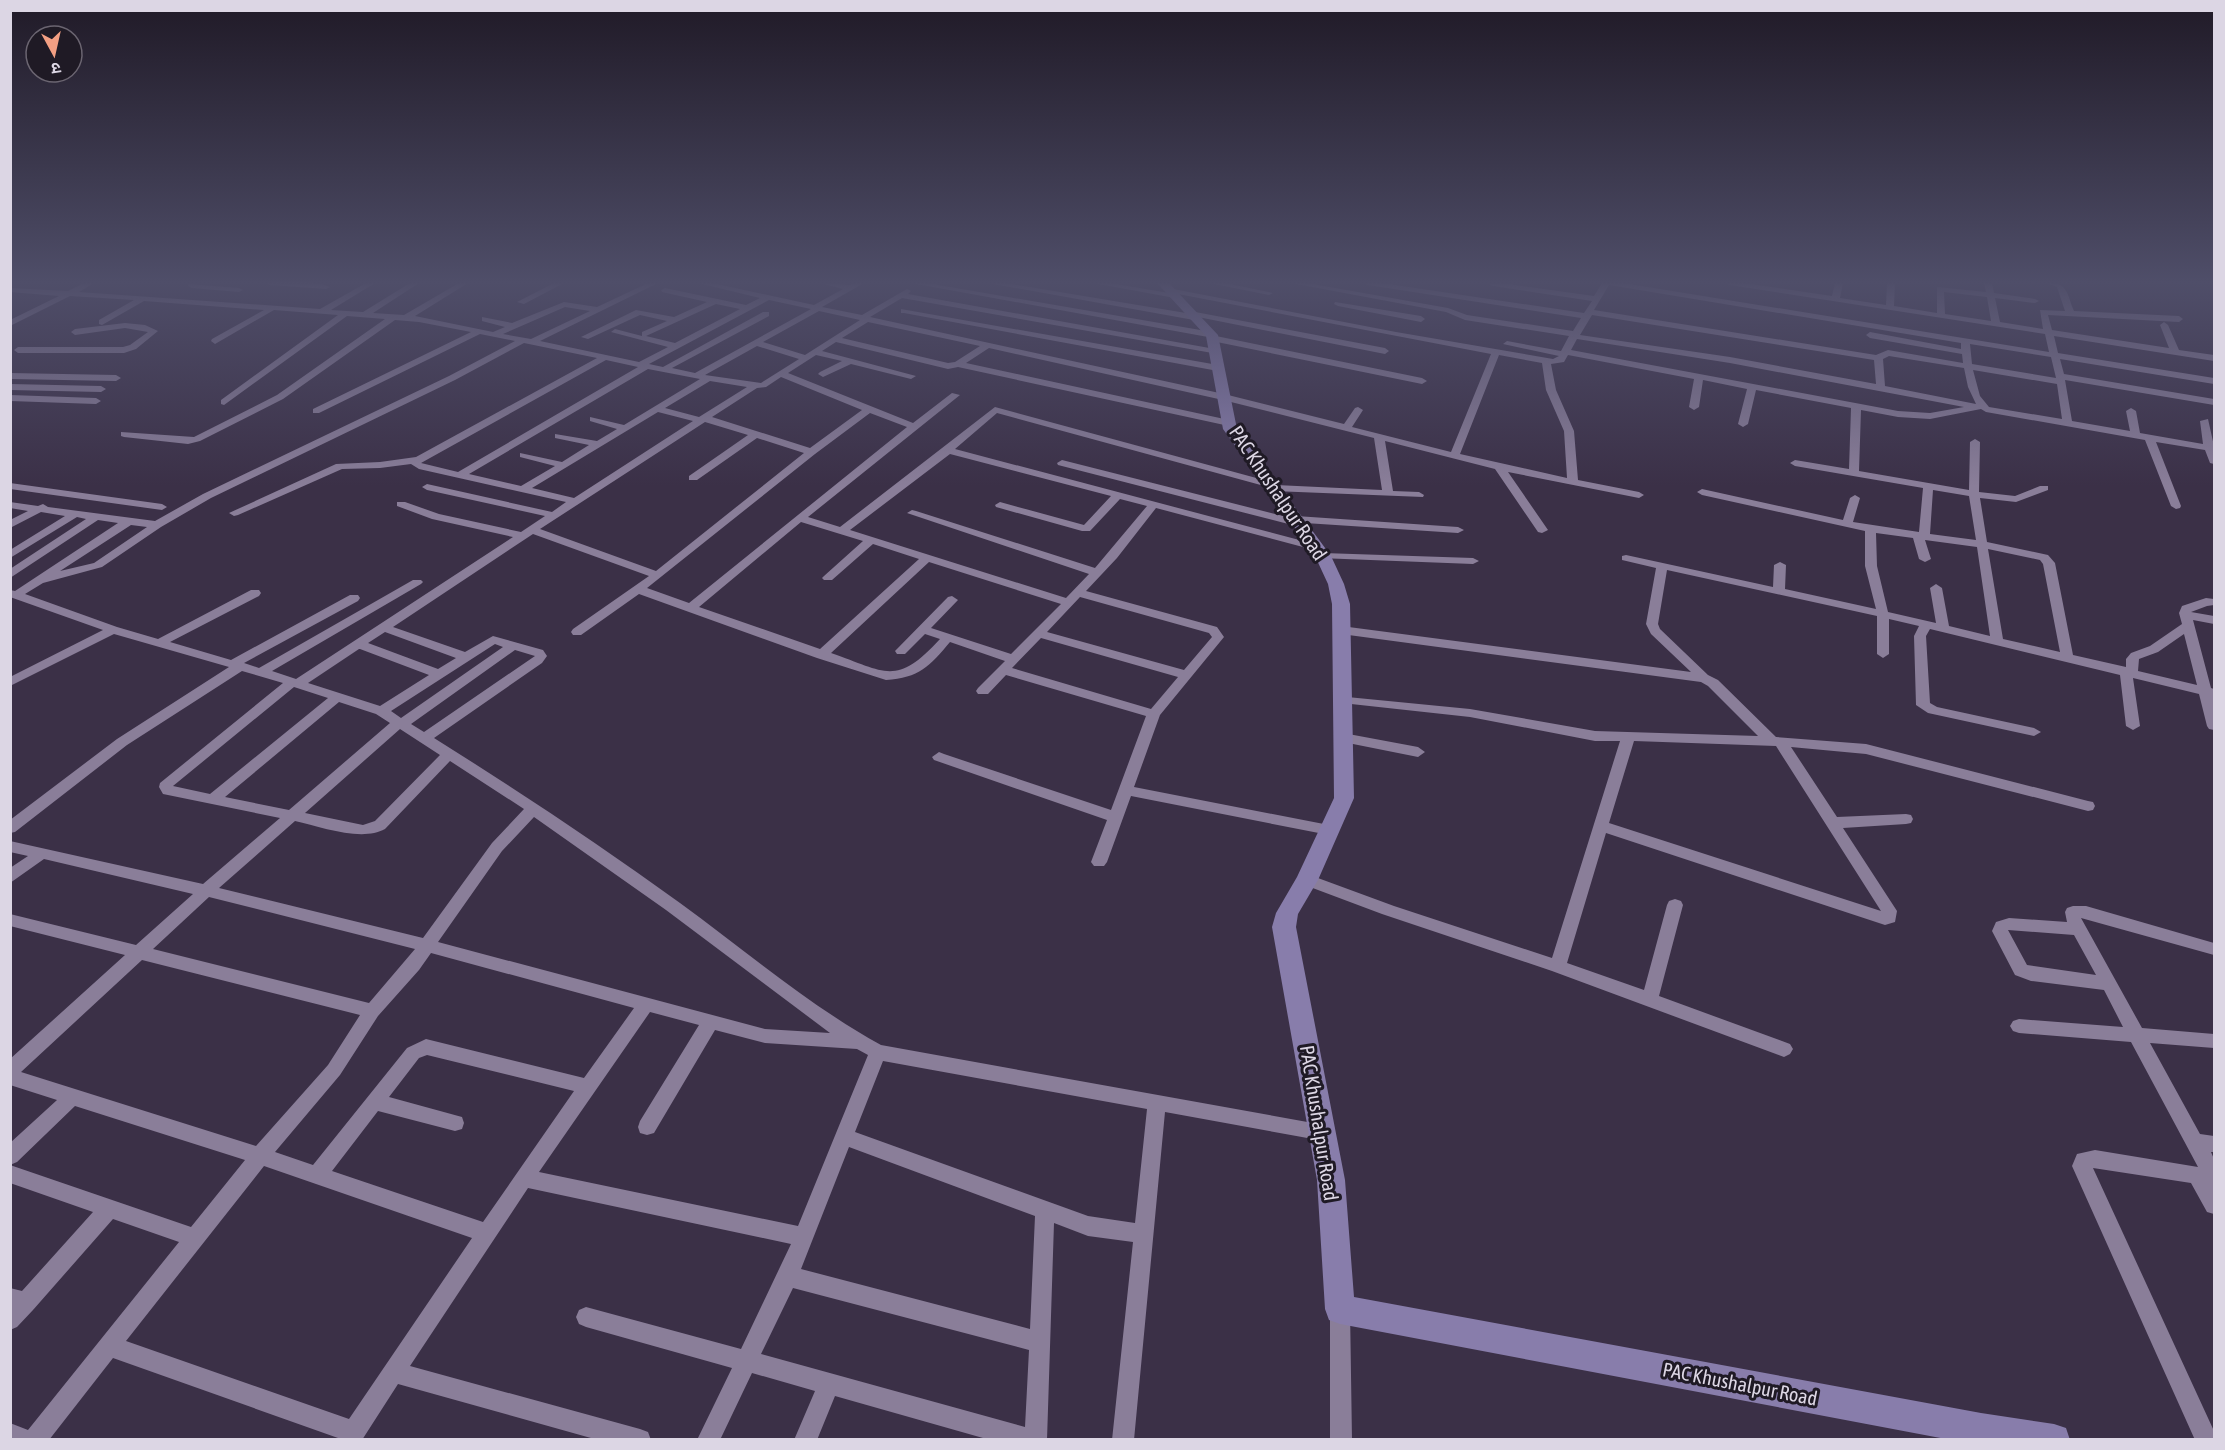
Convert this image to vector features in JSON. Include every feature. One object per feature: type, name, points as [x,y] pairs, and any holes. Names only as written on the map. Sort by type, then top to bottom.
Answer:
[{"type":"main road","name":"PAC Khushalpur Road","points":[[1215,351],[1230,429],[1320,552],[1336,584],[1341,604],[1344,798],[1307,880],[1287,913],[1284,927],[1324,1132],[1331,1180],[1340,1309],[1983,1434],[2054,1440]]},
{"type":"street","points":[[14,352],[87,351]]},
{"type":"street","points":[[224,402],[294,351]]},
{"type":"street","points":[[124,434],[188,441],[197,439],[280,398],[346,351]]},
{"type":"street","points":[[316,411],[440,351]]},
{"type":"street","points":[[39,580],[98,565],[157,525],[207,496],[508,351]]},
{"type":"street","points":[[568,351],[707,379],[755,386],[763,385],[815,352],[911,376]]},
{"type":"street","points":[[460,475],[668,351]]},
{"type":"street","points":[[663,370],[699,351]]},
{"type":"street","points":[[696,376],[742,351]]},
{"type":"street","points":[[782,351],[806,358]]},
{"type":"street","points":[[883,351],[943,365],[958,364],[1228,423]]},
{"type":"street","points":[[958,364],[979,351]]},
{"type":"street","points":[[1005,351],[1224,397],[1499,467],[1640,495]]},
{"type":"street","points":[[1231,351],[1422,381]]},
{"type":"street","points":[[1490,351],[1546,361],[1558,361],[1564,353]]},
{"type":"street","points":[[1549,351],[1914,416],[1943,414],[1981,407]]},
{"type":"street","points":[[1672,351],[1993,411],[2212,448]]},
{"type":"street","points":[[1830,351],[1879,358]]},
{"type":"street","points":[[1958,351],[1966,352],[1968,367],[1981,407]]},
{"type":"street","points":[[2032,351],[2214,381]]},
{"type":"street","points":[[2052,351],[2067,422]]},
{"type":"street","points":[[2167,351],[2214,358]]},
{"type":"street","points":[[1454,456],[1497,352]]},
{"type":"street","points":[[1881,389],[1879,358],[1880,355],[1888,353],[1968,367],[2214,402]]},
{"type":"street","points":[[234,513],[340,466],[380,465],[418,460],[604,358]]},
{"type":"street","points":[[823,374],[850,361]]},
{"type":"street","points":[[1546,361],[1551,390],[1569,431],[1573,483]]},
{"type":"street","points":[[781,374],[912,426]]},
{"type":"street","points":[[10,376],[116,378]]},
{"type":"street","points":[[1694,407],[1699,377]]},
{"type":"street","points":[[522,490],[707,379]]},
{"type":"street","points":[[449,754],[380,825],[373,829],[363,830],[292,816],[168,790],[166,787],[168,783],[295,683],[384,628],[574,501],[755,386]]},
{"type":"street","points":[[10,387],[101,389]]},
{"type":"street","points":[[1743,424],[1752,387]]},
{"type":"street","points":[[690,608],[912,426],[955,395]]},
{"type":"street","points":[[10,398],[96,401]]},
{"type":"street","points":[[1854,473],[1856,406]]},
{"type":"street","points":[[656,409],[702,419],[811,452]]},
{"type":"street","points":[[577,632],[658,575],[811,452],[869,410]]},
{"type":"street","points":[[842,531],[948,450],[992,411],[999,410],[1272,487],[1419,495]]},
{"type":"street","points":[[1346,428],[1358,410]]},
{"type":"street","points":[[2130,411],[2135,434]]},
{"type":"street","points":[[593,419],[625,428]]},
{"type":"street","points":[[2205,421],[2214,461]]},
{"type":"street","points":[[693,478],[756,434]]},
{"type":"street","points":[[558,436],[598,444]]},
{"type":"street","points":[[1379,437],[1388,494]]},
{"type":"street","points":[[2149,437],[2176,506]]},
{"type":"street","points":[[1975,442],[1974,494],[1997,640]]},
{"type":"street","points":[[948,450],[1320,552],[1473,561]]},
{"type":"street","points":[[524,455],[564,465]]},
{"type":"street","points":[[418,460],[415,462],[419,466],[574,501]]},
{"type":"street","points":[[1062,463],[1298,522],[1458,530]]},
{"type":"street","points":[[1796,463],[2010,500],[2044,488]]},
{"type":"street","points":[[1499,467],[1542,530]]},
{"type":"street","points":[[10,486],[162,507]]},
{"type":"street","points":[[1925,559],[1921,535],[1928,486]]},
{"type":"street","points":[[427,487],[553,515]]},
{"type":"street","points":[[1702,492],[1869,530],[1982,544],[2037,555],[2047,560],[2067,657]]},
{"type":"street","points":[[10,525],[65,494]]},
{"type":"street","points":[[999,505],[1086,529],[1117,496]]},
{"type":"street","points":[[1847,525],[1855,498]]},
{"type":"street","points":[[401,504],[436,517],[521,537],[658,575]]},
{"type":"street","points":[[10,505],[157,525]]},
{"type":"street","points":[[983,691],[1097,573],[1152,506]]},
{"type":"street","points":[[912,513],[1097,573]]},
{"type":"street","points":[[10,555],[75,514]]},
{"type":"street","points":[[10,575],[96,517]]},
{"type":"street","points":[[801,519],[927,558],[1218,633],[1218,637],[1154,714],[1100,862]]},
{"type":"street","points":[[13,594],[39,580],[129,521]]},
{"type":"street","points":[[1869,530],[1871,566],[1883,614],[1883,654]]},
{"type":"street","points":[[828,578],[871,540]]},
{"type":"street","points":[[10,541],[28,544]]},
{"type":"street","points":[[822,655],[927,558]]},
{"type":"street","points":[[1626,558],[1997,640],[2210,692]]},
{"type":"street","points":[[1779,565],[1779,591]]},
{"type":"street","points":[[1600,826],[1885,919],[1889,918],[1888,911],[1832,823],[1776,741],[1654,631],[1653,624],[1662,566]]},
{"type":"street","points":[[261,672],[417,582]]},
{"type":"street","points":[[1936,588],[1943,628]]},
{"type":"street","points":[[638,590],[878,675],[896,676],[920,668],[947,638]]},
{"type":"street","points":[[159,643],[255,593]]},
{"type":"street","points":[[13,594],[113,630],[261,672],[381,711],[534,809],[672,906],[842,1032],[870,1047]]},
{"type":"street","points":[[10,828],[122,742],[237,665],[354,598]]},
{"type":"street","points":[[901,651],[952,600]]},
{"type":"street","points":[[2214,602],[2186,609],[2187,620],[2210,692],[2214,726]]},
{"type":"street","points":[[2133,726],[2129,672],[2132,659],[2154,649],[2187,620],[2214,620]]},
{"type":"street","points":[[1926,624],[1920,636],[1923,705],[1933,710],[2034,732]]},
{"type":"street","points":[[384,628],[465,657]]},
{"type":"street","points":[[923,629],[1013,659]]},
{"type":"street","points":[[10,682],[113,630]]},
{"type":"street","points":[[1341,630],[1704,678]]},
{"type":"street","points":[[1038,633],[1187,675]]},
{"type":"street","points":[[381,711],[493,640],[514,645],[540,656],[424,738]]},
{"type":"street","points":[[359,644],[438,674]]},
{"type":"street","points":[[10,1071],[206,891],[400,723],[514,645]]},
{"type":"street","points":[[1003,670],[1154,714]]},
{"type":"street","points":[[213,799],[337,697]]},
{"type":"street","points":[[1342,699],[1470,713],[1579,735],[1776,741],[1866,749],[2088,806]]},
{"type":"street","points":[[1558,966],[1628,737]]},
{"type":"street","points":[[1343,738],[1418,752]]},
{"type":"street","points":[[939,757],[1116,818]]},
{"type":"street","points":[[1126,790],[1329,830]]},
{"type":"street","points":[[34,1440],[260,1156],[334,1070],[372,1011],[413,965],[497,847],[534,809]]},
{"type":"street","points":[[1832,823],[1906,819]]},
{"type":"street","points":[[10,846],[426,945],[765,1036],[870,1047],[1157,1103],[1324,1132]]},
{"type":"street","points":[[10,877],[42,853]]},
{"type":"street","points":[[1307,880],[1388,910],[1558,966],[1784,1049]]},
{"type":"street","points":[[1650,999],[1675,905]]},
{"type":"street","points":[[2214,949],[2086,912],[2073,912],[2073,918],[2137,1035],[2206,1143],[2214,1205]]},
{"type":"street","points":[[10,920],[372,1011]]},
{"type":"street","points":[[2079,929],[2009,924],[2002,926],[2000,931],[2021,970],[2109,984]]},
{"type":"street","points":[[108,1346],[351,1436],[524,1178],[646,1004]]},
{"type":"street","points":[[647,1127],[710,1022]]},
{"type":"street","points":[[2019,1026],[2214,1041]]},
{"type":"street","points":[[317,1175],[413,1053],[426,1047],[588,1087]]},
{"type":"street","points":[[708,1440],[788,1276],[844,1136],[870,1047]]},
{"type":"street","points":[[10,1077],[260,1156],[488,1233]]},
{"type":"street","points":[[10,1156],[72,1097]]},
{"type":"street","points":[[375,1102],[455,1123]]},
{"type":"street","points":[[1123,1440],[1157,1103]]},
{"type":"street","points":[[844,1136],[1088,1226],[1144,1234]]},
{"type":"street","points":[[2207,1440],[2082,1166],[2084,1160],[2095,1160],[2209,1177]]},
{"type":"street","points":[[10,1174],[195,1238]]},
{"type":"street","points":[[524,1178],[804,1237]]},
{"type":"street","points":[[10,1320],[18,1301],[110,1208]]},
{"type":"street","points":[[586,1317],[1034,1440],[1046,1210]]},
{"type":"street","points":[[788,1276],[1040,1342]]},
{"type":"street","points":[[1340,1309],[1341,1440]]},
{"type":"street","points":[[393,1372],[640,1440]]},
{"type":"street","points":[[805,1440],[829,1384]]},
{"type":"street","points":[[10,1434],[24,1440]]}]
